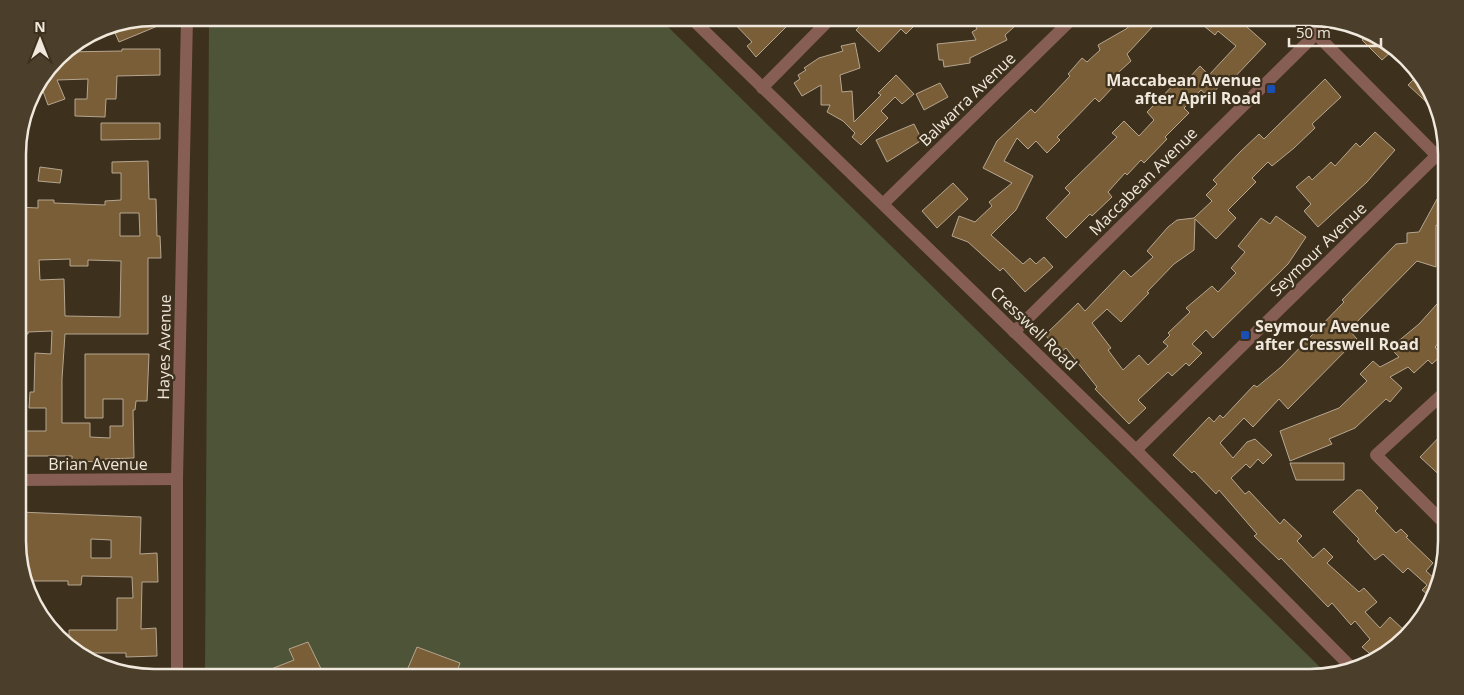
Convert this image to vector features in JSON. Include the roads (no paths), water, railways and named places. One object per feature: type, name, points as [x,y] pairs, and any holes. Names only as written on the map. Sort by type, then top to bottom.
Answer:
[{"type":"street","name":"Hayes Avenue","points":[[177,669],[177,479],[187,26]]},
{"type":"street","name":"Cresswell Road","points":[[699,26],[1136,450],[1347,663]]},
{"type":"street","points":[[762,88],[823,26]]},
{"type":"street","name":"Balwarra Avenue","points":[[884,204],[1065,26]]},
{"type":"street","points":[[1309,26],[1438,157]]},
{"type":"street","name":"Maccabean Avenue","points":[[1014,332],[1322,27]]},
{"type":"street","name":"Seymour Avenue","points":[[1136,450],[1438,163]]},
{"type":"street","points":[[1438,398],[1376,456],[1438,518]]},
{"type":"street","name":"Brian Avenue","points":[[26,480],[177,479]]},
{"type":"place","name":"Maccabean Avenue after April Road","points":[[1271,89]]},
{"type":"place","name":"Seymour Avenue after Cresswell Road","points":[[1245,335]]}]
